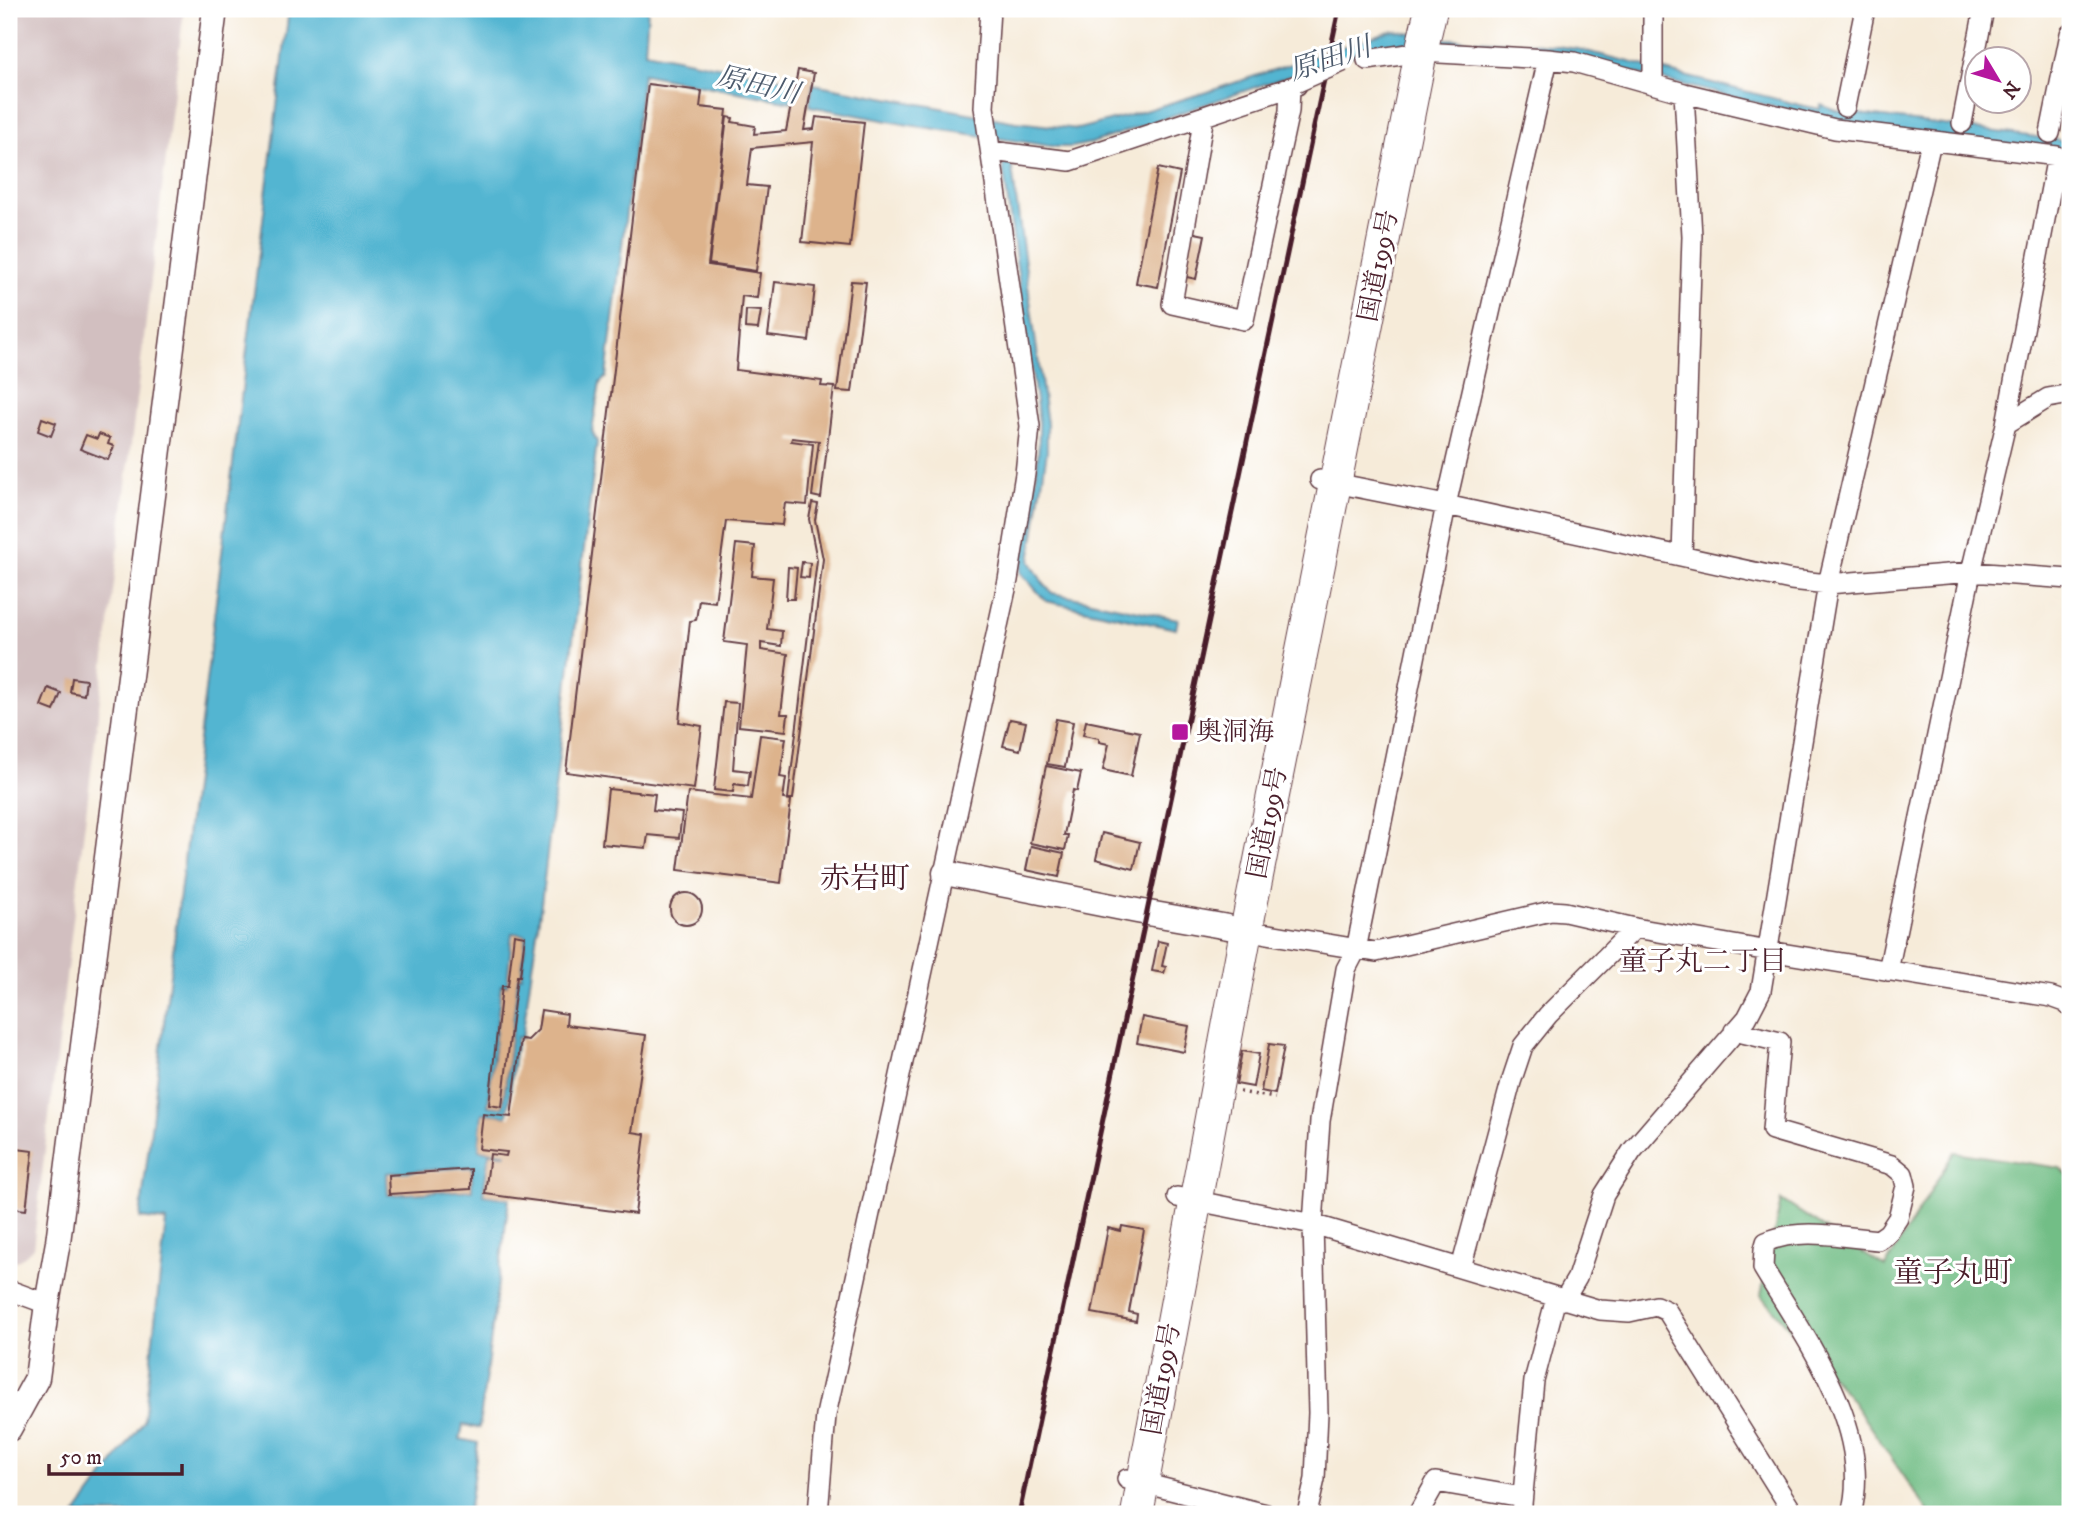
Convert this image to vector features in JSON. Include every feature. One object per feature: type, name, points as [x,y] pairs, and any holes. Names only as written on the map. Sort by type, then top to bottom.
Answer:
[{"type":"highway","name":"国道199号","points":[[1121,1514],[1135,1481],[1237,929],[1413,53],[1414,9]]},
{"type":"highway","name":"国道199号","points":[[1413,53],[1432,9]]},
{"type":"highway","name":"国道199号","points":[[1135,1481],[1137,1514]]},
{"type":"street","points":[[9,1429],[37,1378],[58,1242],[215,9]]},
{"type":"street","points":[[818,1514],[826,1415],[1008,580],[1025,474],[1030,426],[984,107],[989,9]]},
{"type":"street","points":[[1653,9],[1653,83]]},
{"type":"street","points":[[1845,107],[1865,9]]},
{"type":"street","points":[[1962,123],[1984,9]]},
{"type":"street","points":[[2050,133],[2070,34]]},
{"type":"street","points":[[1367,60],[1413,53],[1574,62],[1684,93],[1835,129],[2057,156],[2006,424],[1971,572],[1888,971]]},
{"type":"street","points":[[1307,1514],[1315,1479],[1318,1413],[1312,1224],[1320,1121],[1346,969],[1356,950],[1446,505],[1548,59]]},
{"type":"street","points":[[991,151],[1070,162],[1294,86],[1344,64]]},
{"type":"street","points":[[1204,116],[1172,304],[1244,320],[1294,86]]},
{"type":"street","points":[[1682,556],[1692,236],[1684,93]]},
{"type":"street","points":[[1418,1514],[1436,1482],[1521,1506],[1534,1381],[1560,1299],[1577,1278],[1604,1195],[1632,1151],[1747,1018],[1761,991],[1828,584],[1931,142]]},
{"type":"street","points":[[2006,424],[2048,398],[2070,394]]},
{"type":"street","points":[[1328,481],[1791,580],[1828,584],[1971,572],[2070,579]]},
{"type":"street","points":[[945,873],[1137,911],[1376,952],[1551,911],[1565,912],[1635,928],[2051,997],[2070,1007]]},
{"type":"street","points":[[1461,1268],[1511,1082],[1524,1046],[1548,1015],[1635,928]]},
{"type":"street","points":[[1734,1031],[1780,1042],[1772,1130],[1892,1165],[1903,1174],[1906,1186],[1898,1218],[1888,1233],[1878,1240],[1800,1234],[1780,1236],[1766,1242],[1764,1249],[1763,1268],[1826,1373],[1849,1429],[1855,1473],[1851,1514]]},
{"type":"street","points":[[1186,1198],[1312,1224],[1600,1310],[1629,1312],[1656,1306],[1667,1311],[1794,1514]]},
{"type":"street","points":[[9,1290],[47,1304]]},
{"type":"street","points":[[1135,1481],[1266,1514]]},
{"type":"path","points":[[1235,1091],[1275,1098]]},
{"type":"shaded area","points":[[9,9],[184,9],[33,1248],[21,1259],[9,1264]]},
{"type":"green space","points":[[1954,1152],[2060,1168],[2070,1177],[2070,1514],[1930,1514],[1850,1398],[1761,1295],[1781,1200],[1885,1267]]},
{"type":"water","name":"原田川","points":[[289,9],[648,9],[645,52],[795,81],[791,102],[643,74],[606,377],[600,383],[592,431],[597,442],[541,904],[522,1038],[517,1037],[507,1116],[482,1113],[479,1150],[506,1153],[489,1153],[483,1195],[509,1199],[479,1428],[463,1425],[460,1439],[478,1443],[468,1514],[76,1514],[144,1421],[166,1221],[140,1218]],"holes":[[[512,933],[526,935],[521,976],[518,977],[503,1107],[488,1106],[501,985],[507,985]],[[472,1167],[472,1190],[388,1195],[387,1173]]]},
{"type":"water","name":"原田川","points":[[1393,30],[1447,39],[1533,43],[1578,49],[1804,106],[1820,109],[1821,105],[1837,111],[2058,140],[2070,146],[2070,158],[2064,154],[1857,127],[1577,59],[1388,48],[1341,58],[1092,143],[1072,147],[909,125],[809,106],[813,84],[1016,122],[1078,129],[1207,92]]},
{"type":"water","points":[[1002,160],[1011,161],[1047,424],[1047,451],[1030,561],[1052,593],[1178,619],[1176,629],[1046,601],[1020,572],[1036,479],[1039,422]]},
{"type":"building","points":[[798,70],[814,73],[804,130],[814,129],[816,117],[864,122],[850,247],[802,242],[813,142],[752,148],[747,185],[767,187],[756,271],[709,264],[727,117],[733,118],[732,122],[755,126],[754,134],[786,131]]},
{"type":"building","points":[[648,84],[702,91],[700,107],[727,110],[708,265],[760,273],[757,298],[742,296],[736,370],[822,381],[821,386],[834,387],[821,498],[812,496],[819,441],[792,438],[791,441],[813,444],[807,505],[785,503],[782,525],[726,521],[715,602],[699,600],[696,620],[690,621],[679,722],[702,726],[694,789],[566,772]]},
{"type":"building","points":[[1158,168],[1180,173],[1158,287],[1136,283]]},
{"type":"building","points":[[1190,232],[1205,235],[1196,279],[1182,276]]},
{"type":"building","points":[[851,281],[866,282],[852,392],[837,391]]},
{"type":"building","points":[[775,282],[815,287],[809,341],[768,336]]},
{"type":"building","points":[[746,310],[761,311],[758,329],[745,328]]},
{"type":"building","points":[[42,418],[56,423],[51,436],[38,431]]},
{"type":"building","points":[[99,434],[110,438],[108,444],[114,446],[108,460],[80,449],[86,435],[97,439]]},
{"type":"building","points":[[812,503],[818,504],[815,520],[823,559],[793,799],[788,799],[817,560],[809,519]]},
{"type":"building","points":[[736,544],[755,546],[752,576],[773,578],[767,629],[782,631],[781,646],[761,643],[761,650],[788,654],[781,714],[788,714],[786,731],[739,726],[747,645],[724,642]]},
{"type":"building","points":[[802,562],[810,563],[809,578],[800,577]]},
{"type":"building","points":[[788,567],[797,568],[794,599],[786,599]]},
{"type":"building","points":[[72,678],[86,680],[84,695],[70,692]]},
{"type":"building","points":[[48,688],[61,693],[54,711],[41,706]]},
{"type":"building","points":[[724,702],[738,703],[733,769],[750,771],[748,786],[734,784],[733,792],[714,790]]},
{"type":"building","points":[[1010,719],[1026,722],[1020,750],[1003,746]]},
{"type":"building","points":[[1056,719],[1073,722],[1065,767],[1047,764]]},
{"type":"building","points":[[1086,721],[1140,732],[1131,776],[1103,770],[1109,744],[1099,742],[1099,738],[1083,735]]},
{"type":"building","points":[[760,735],[786,738],[780,777],[786,778],[783,799],[791,800],[781,883],[678,870],[688,792],[751,799]]},
{"type":"building","points":[[1046,766],[1081,773],[1077,791],[1073,790],[1064,835],[1068,835],[1065,850],[1030,843]]},
{"type":"building","points":[[608,789],[655,794],[653,810],[682,813],[679,838],[648,835],[646,848],[602,844]]},
{"type":"building","points":[[1102,833],[1140,842],[1134,869],[1096,859]]},
{"type":"building","points":[[1031,846],[1064,853],[1059,877],[1026,870]]},
{"type":"building","points":[[686,893],[697,898],[702,909],[697,920],[686,925],[675,920],[670,909],[675,898]]},
{"type":"building","points":[[514,934],[525,936],[520,976],[517,976],[502,1107],[489,1105],[502,986],[508,986]]},
{"type":"building","points":[[1158,941],[1167,943],[1162,966],[1166,967],[1164,973],[1152,971]]},
{"type":"building","points":[[541,1010],[567,1014],[566,1025],[646,1035],[632,1132],[645,1134],[635,1214],[485,1194],[490,1154],[506,1156],[507,1152],[479,1149],[483,1114],[511,1117],[521,1039],[528,1040],[538,1030]]},
{"type":"building","points":[[1142,1017],[1189,1026],[1184,1052],[1137,1043]]},
{"type":"building","points":[[1269,1044],[1284,1046],[1275,1094],[1261,1091]]},
{"type":"building","points":[[1242,1051],[1259,1054],[1253,1087],[1236,1084]]},
{"type":"building","points":[[9,1148],[33,1151],[26,1210],[9,1208]]},
{"type":"building","points":[[471,1169],[471,1189],[389,1194],[388,1175]]},
{"type":"building","points":[[1122,1226],[1144,1230],[1129,1312],[1137,1314],[1136,1321],[1092,1313],[1108,1228],[1121,1231]]},
{"type":"railway","points":[[1019,1514],[1339,9]]},
{"type":"place","name":"奥洞海","points":[[1180,732]]},
{"type":"district","name":"赤岩町","points":[[865,879]]},
{"type":"district","name":"童子丸二丁目","points":[[1703,961]]},
{"type":"district","name":"童子丸町","points":[[1953,1273]]}]
